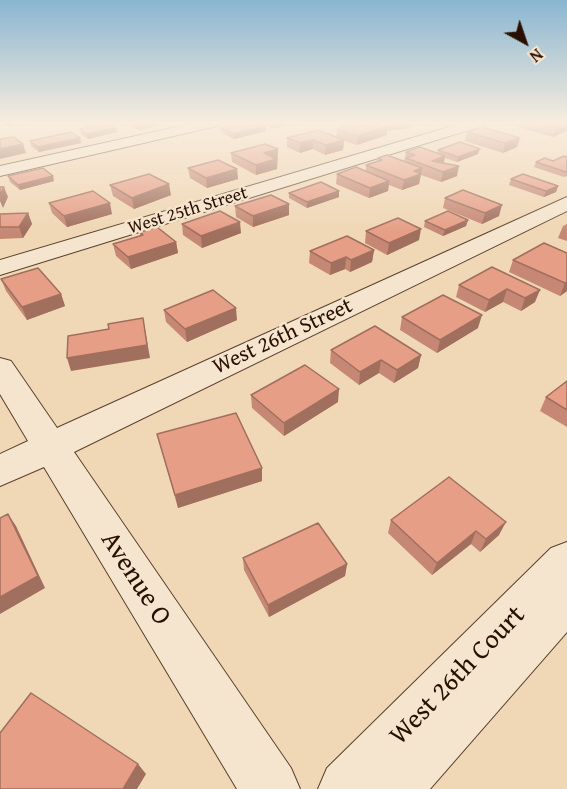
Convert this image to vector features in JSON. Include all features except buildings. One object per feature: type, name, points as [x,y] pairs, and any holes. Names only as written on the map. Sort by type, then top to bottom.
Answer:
[{"type":"street","points":[[0,171],[54,159]]},
{"type":"street","name":"West 25th Street","points":[[0,268],[359,159]]},
{"type":"street","name":"West 26th Street","points":[[0,471],[567,203]]},
{"type":"street","name":"Avenue O","points":[[0,368],[270,789]]},
{"type":"street","name":"West 26th Court","points":[[348,789],[567,562]]},
{"type":"street","name":"West 26th Court","points":[[391,789],[567,597]]}]
